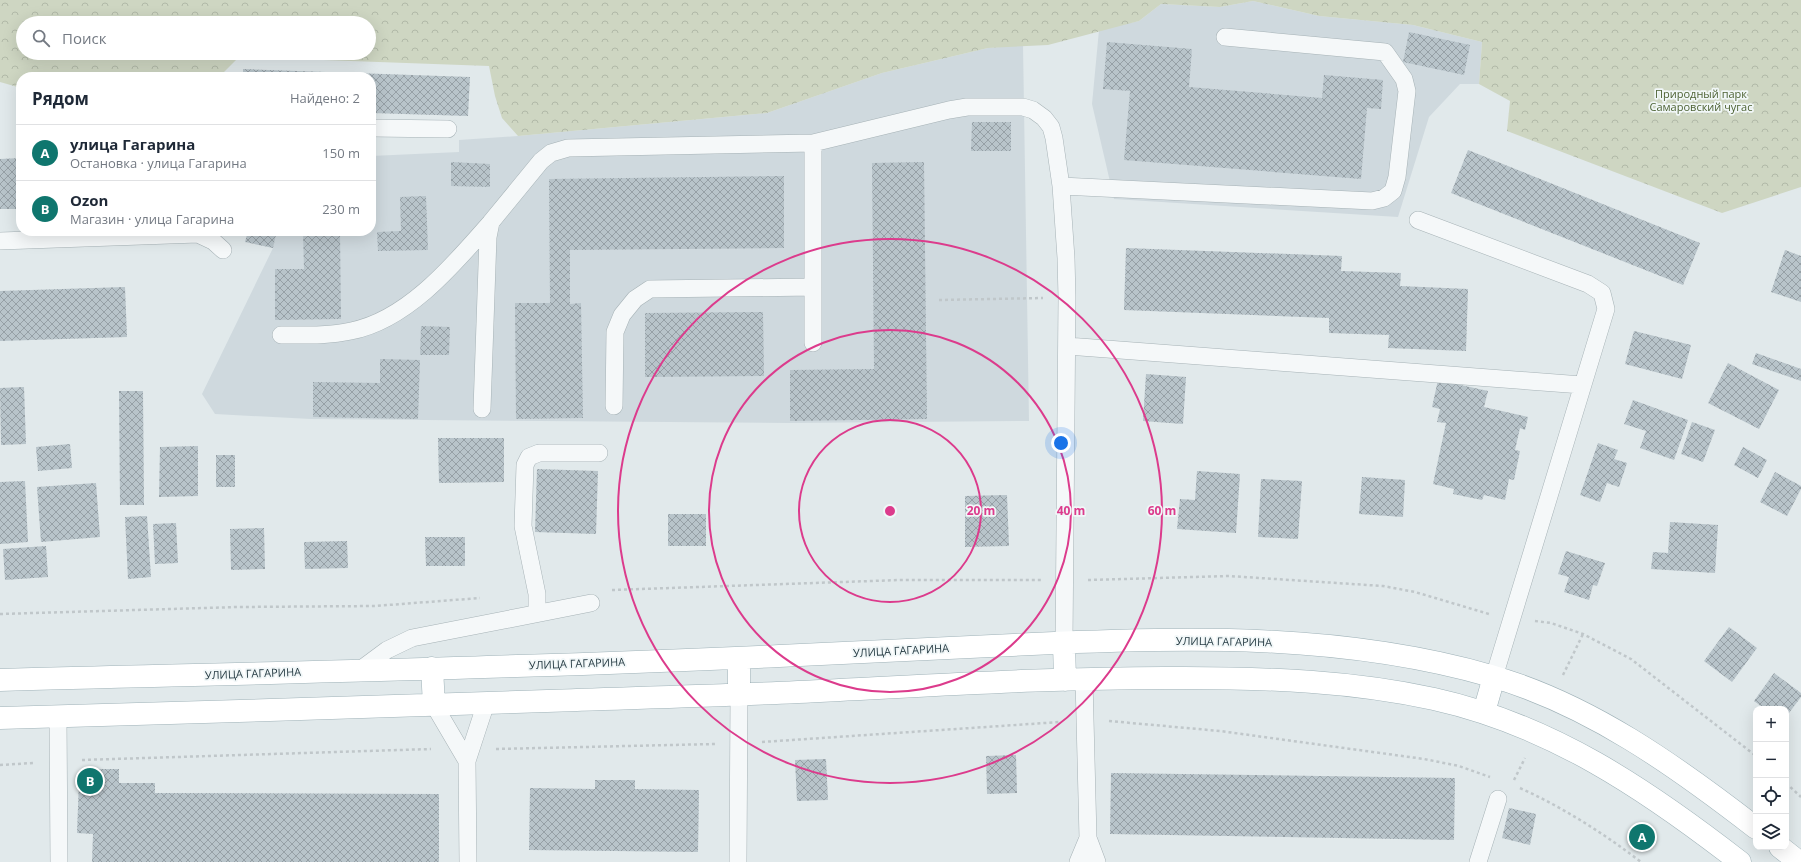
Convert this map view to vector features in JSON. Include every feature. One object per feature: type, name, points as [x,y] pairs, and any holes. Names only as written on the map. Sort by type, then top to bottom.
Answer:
[{"type":"main road","name":"УЛИЦА ГАГАРИНА","points":[[0,680],[739,658],[1118,640],[1249,641],[1324,645],[1384,652],[1443,663],[1523,686],[1596,719],[1655,754],[1753,826]]},
{"type":"main road","points":[[1064,643],[1075,680]]},
{"type":"main road","points":[[739,658],[739,695]]},
{"type":"main road","points":[[432,668],[434,705]]},
{"type":"main road","points":[[1484,712],[1494,677]]},
{"type":"main road","points":[[0,718],[739,695],[1116,678],[1254,678],[1319,682],[1421,696],[1509,720],[1578,752],[1635,786],[1701,832],[1740,862]]},
{"type":"main road","points":[[1784,850],[1799,862]]},
{"type":"lane","points":[[1061,186],[1372,201],[1384,198],[1393,191],[1397,177],[1407,92],[1404,79],[1385,52],[1225,37]]},
{"type":"lane","points":[[281,335],[322,336],[352,331],[377,323],[412,301],[443,276],[491,222],[541,161],[551,153],[568,148],[813,143],[949,110],[968,107],[1023,107],[1033,110],[1044,118],[1051,128],[1054,138],[1061,186],[1066,258],[1067,346],[1064,643]]},
{"type":"lane","points":[[376,128],[448,129]]},
{"type":"lane","points":[[813,143],[813,343]]},
{"type":"lane","points":[[1418,220],[1588,284],[1602,293],[1606,309],[1494,677]]},
{"type":"lane","points":[[482,409],[488,238],[491,222]]},
{"type":"lane","points":[[0,241],[126,236]]},
{"type":"lane","points":[[206,236],[223,250]]},
{"type":"lane","points":[[614,406],[615,332],[622,315],[635,298],[650,289],[813,287]]},
{"type":"lane","points":[[1067,346],[1582,385]]},
{"type":"lane","points":[[537,613],[537,594],[523,526],[525,465],[529,457],[539,453],[599,453]]},
{"type":"lane","points":[[360,670],[386,650],[412,638],[591,603]]},
{"type":"lane","points":[[1075,680],[1085,721],[1088,838],[1097,862]]},
{"type":"lane","points":[[738,862],[739,695]]},
{"type":"lane","points":[[468,862],[466,753],[486,703]]},
{"type":"lane","points":[[434,705],[466,753]]},
{"type":"lane","points":[[58,716],[59,862]]},
{"type":"lane","points":[[1478,862],[1498,799]]},
{"type":"lane","points":[[1078,862],[1088,838]]},
{"type":"path","points":[[939,300],[1067,298]]},
{"type":"path","points":[[1087,580],[1229,576],[1375,585],[1415,592],[1491,614]]},
{"type":"path","points":[[1551,623],[1583,634],[1631,659],[1720,726],[1753,754]]},
{"type":"path","points":[[0,765],[58,762],[466,753],[739,743],[1036,722],[1085,721],[1126,722],[1220,731],[1424,759],[1459,766],[1492,777]]},
{"type":"path","points":[[1789,786],[1801,797]]},
{"type":"path","points":[[1519,787],[1582,820],[1641,862]]},
{"type":"shaded area","points":[[1253,1],[1319,16],[1413,25],[1482,42],[1479,84],[1460,84],[1429,117],[1398,217],[1114,199],[1092,104],[1099,30],[1139,21],[1161,4],[1220,7]]},
{"type":"shaded area","points":[[1023,45],[1029,421],[789,423],[311,419],[215,414],[202,394],[273,248],[276,236],[376,236],[376,156],[459,152],[459,140],[767,113],[882,73],[988,48]]},
{"type":"green space","name":"Природный парк Самаровский чугас","points":[[0,0],[1801,0],[1801,187],[1722,213],[1507,131],[1510,101],[1479,84],[1482,42],[1413,25],[1319,16],[1253,1],[1220,7],[1161,4],[1139,21],[1048,45],[988,48],[882,73],[767,113],[518,136],[502,118],[495,96],[489,66],[322,60],[376,60],[376,16],[16,16],[16,60],[236,60],[224,72],[16,72],[16,87],[0,82]]},
{"type":"building","points":[[1409,32],[1470,45],[1464,75],[1403,62]]},
{"type":"building","points":[[1107,42],[1192,49],[1189,87],[1322,98],[1324,75],[1383,80],[1381,109],[1367,108],[1361,179],[1124,160],[1130,91],[1103,89]]},
{"type":"building","points":[[243,69],[328,72],[243,72]]},
{"type":"building","points":[[376,74],[470,77],[468,116],[376,113]]},
{"type":"building","points":[[972,122],[1011,122],[1011,151],[971,151]]},
{"type":"building","points":[[1468,150],[1700,243],[1683,285],[1451,193]]},
{"type":"building","points":[[16,158],[16,209],[0,209],[0,159]]},
{"type":"building","points":[[451,162],[490,164],[490,187],[451,186]]},
{"type":"building","points":[[924,162],[927,419],[790,421],[790,370],[874,369],[872,163]]},
{"type":"building","points":[[784,176],[784,248],[570,250],[570,304],[581,303],[583,418],[516,419],[515,303],[550,303],[549,179]]},
{"type":"building","points":[[426,196],[428,250],[378,251],[377,232],[401,231],[400,197]]},
{"type":"building","points":[[247,236],[276,236],[273,248],[245,242]]},
{"type":"building","points":[[303,236],[340,236],[341,319],[275,320],[275,269],[304,269]]},
{"type":"building","points":[[1126,248],[1342,256],[1341,271],[1401,273],[1400,286],[1468,289],[1466,351],[1388,348],[1389,335],[1329,333],[1329,318],[1124,310]]},
{"type":"building","points":[[1785,250],[1801,256],[1801,302],[1771,292]]},
{"type":"building","points":[[125,287],[127,337],[0,341],[0,291]]},
{"type":"building","points":[[763,312],[764,376],[645,377],[645,313]]},
{"type":"building","points":[[421,326],[450,327],[449,355],[420,355]]},
{"type":"building","points":[[1634,331],[1691,345],[1682,379],[1625,364]]},
{"type":"building","points":[[1756,353],[1801,369],[1801,381],[1752,364]]},
{"type":"building","points":[[380,359],[420,360],[418,419],[313,417],[313,382],[380,383]]},
{"type":"building","points":[[1728,363],[1779,390],[1759,429],[1708,403]]},
{"type":"building","points":[[1146,374],[1186,377],[1183,424],[1143,421]]},
{"type":"building","points":[[1438,380],[1488,391],[1484,407],[1528,417],[1525,430],[1520,428],[1515,450],[1520,451],[1514,480],[1509,479],[1505,500],[1484,495],[1482,500],[1453,494],[1454,489],[1433,484],[1446,423],[1437,422],[1440,409],[1432,407]]},
{"type":"building","points":[[24,387],[26,444],[1,445],[0,388]]},
{"type":"building","points":[[119,391],[143,391],[144,505],[120,505]]},
{"type":"building","points":[[1633,400],[1688,420],[1674,460],[1640,448],[1646,431],[1624,424]]},
{"type":"building","points":[[1692,422],[1715,430],[1703,462],[1681,454]]},
{"type":"building","points":[[438,438],[504,438],[504,482],[439,483]]},
{"type":"building","points":[[1598,443],[1618,450],[1614,459],[1627,463],[1619,487],[1607,483],[1600,502],[1580,495]]},
{"type":"building","points":[[70,444],[72,468],[38,471],[36,447]]},
{"type":"building","points":[[198,446],[198,496],[159,497],[160,447]]},
{"type":"building","points":[[1743,447],[1767,460],[1758,478],[1734,465]]},
{"type":"building","points":[[216,455],[235,455],[235,487],[216,487]]},
{"type":"building","points":[[537,469],[598,471],[596,534],[535,532]]},
{"type":"building","points":[[1197,471],[1240,474],[1236,533],[1177,529],[1180,499],[1195,500]]},
{"type":"building","points":[[1775,472],[1801,486],[1801,489],[1787,516],[1760,502]]},
{"type":"building","points":[[1362,477],[1405,480],[1403,517],[1359,514]]},
{"type":"building","points":[[1261,479],[1302,481],[1298,539],[1258,537]]},
{"type":"building","points":[[25,481],[28,542],[0,544],[0,482]]},
{"type":"building","points":[[96,483],[100,537],[41,542],[37,487]]},
{"type":"building","points":[[1007,495],[1009,546],[965,547],[965,496]]},
{"type":"building","points":[[668,514],[706,514],[706,546],[668,546]]},
{"type":"building","points":[[147,516],[151,577],[128,579],[125,517]]},
{"type":"building","points":[[1670,522],[1718,525],[1715,573],[1651,569],[1653,552],[1668,553]]},
{"type":"building","points":[[176,523],[178,563],[155,564],[153,524]]},
{"type":"building","points":[[264,528],[265,569],[231,570],[230,529]]},
{"type":"building","points":[[425,537],[465,537],[465,566],[426,566]]},
{"type":"building","points":[[347,541],[348,568],[305,569],[304,542]]},
{"type":"building","points":[[46,546],[48,577],[5,580],[3,549]]},
{"type":"building","points":[[1566,551],[1605,563],[1597,586],[1593,585],[1589,600],[1564,592],[1569,577],[1558,574]]},
{"type":"building","points":[[1729,627],[1757,648],[1732,682],[1704,661]]},
{"type":"building","points":[[1774,673],[1801,693],[1801,697],[1789,713],[1789,706],[1761,706],[1754,701]]},
{"type":"building","points":[[1016,755],[1017,793],[987,794],[986,756]]},
{"type":"building","points":[[826,759],[828,800],[797,801],[795,760]]},
{"type":"building","points":[[89,769],[119,769],[119,783],[155,783],[155,793],[439,794],[439,862],[92,862],[93,834],[77,833],[79,780]]},
{"type":"building","points":[[1111,773],[1455,778],[1454,840],[1110,834]]},
{"type":"building","points":[[595,780],[635,780],[635,789],[699,790],[698,852],[529,850],[530,788],[595,789]]},
{"type":"building","points":[[1509,808],[1536,814],[1530,845],[1502,838]]},
{"type":"place","name":"Ozon","points":[[90,781]]},
{"type":"place","name":"улица Гагарина","points":[[1642,837]]}]
